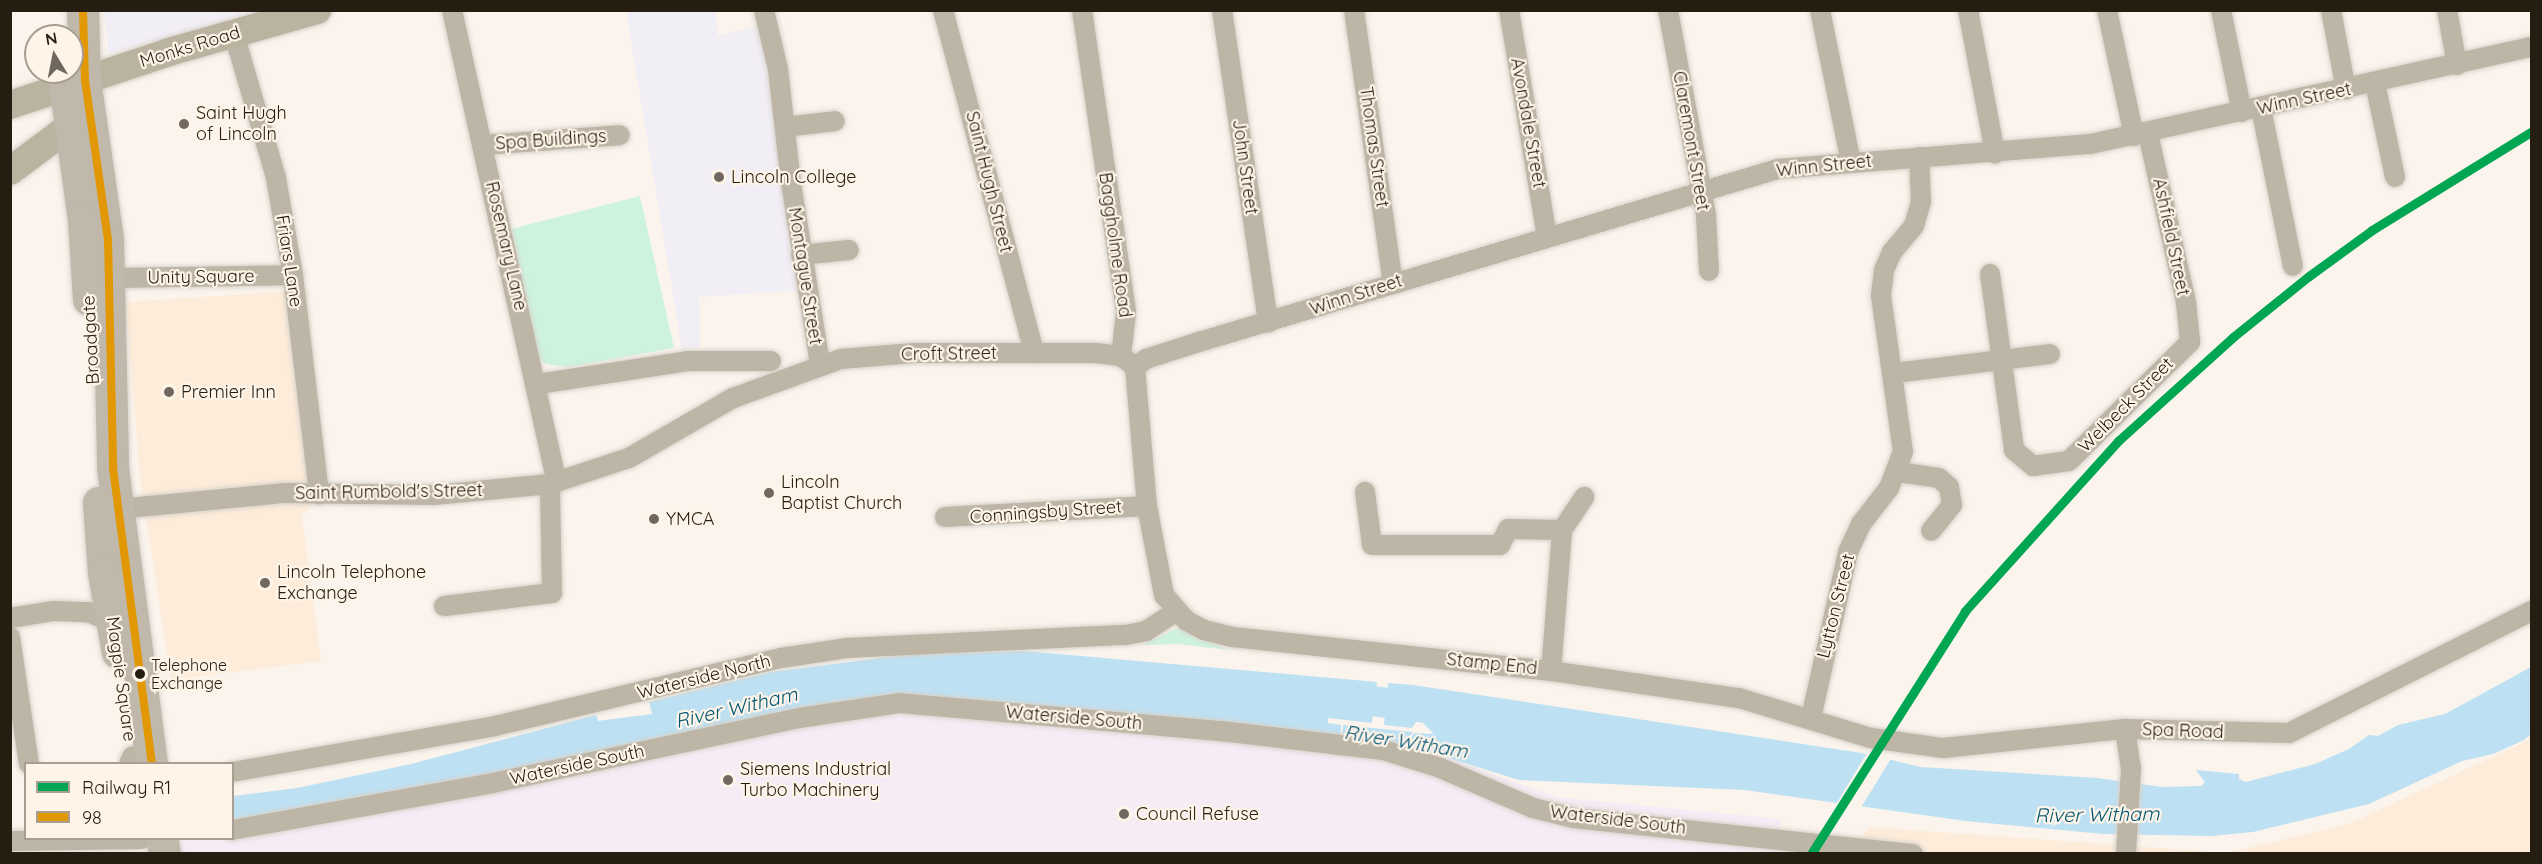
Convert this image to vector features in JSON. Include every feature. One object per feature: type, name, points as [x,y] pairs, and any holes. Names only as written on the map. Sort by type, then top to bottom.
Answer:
[{"type":"main road","name":"Monks Road","points":[[84,75],[317,10]]},
{"type":"main road","name":"Monks Road","points":[[10,105],[59,84]]},
{"type":"main road","name":"Broadgate","points":[[72,84],[108,240],[114,468],[118,509],[114,595]]},
{"type":"main road","name":"Broadgate","points":[[80,124],[84,220],[114,595]]},
{"type":"main road","points":[[10,171],[80,124]]},
{"type":"main road","name":"Magpie Square","points":[[114,595],[136,762]]},
{"type":"street","name":"Rosemary Lane","points":[[444,606],[552,593],[554,483],[538,384],[452,10]]},
{"type":"street","name":"Montague Street","points":[[764,10],[785,127],[801,255],[820,365]]},
{"type":"street","name":"Saint Hugh Street","points":[[943,10],[1034,353]]},
{"type":"street","name":"Baggholme Road","points":[[1082,10],[1126,313],[1128,361],[1158,578],[1175,612]]},
{"type":"street","name":"John Street","points":[[1222,10],[1268,323]]},
{"type":"street","name":"Thomas Street","points":[[1354,10],[1394,284]]},
{"type":"street","name":"Avondale Street","points":[[1509,10],[1547,236]]},
{"type":"street","name":"Claremont Street","points":[[1668,10],[1701,192],[1709,272]]},
{"type":"street","points":[[1820,10],[1851,162]]},
{"type":"street","points":[[1968,10],[1995,153]]},
{"type":"street","name":"Ashfield Street","points":[[2107,10],[2186,302],[2190,342]]},
{"type":"street","points":[[2221,10],[2251,110],[2293,266]]},
{"type":"street","points":[[2331,10],[2346,90]]},
{"type":"street","points":[[2446,10],[2457,65]]},
{"type":"street","name":"Friars Lane","points":[[234,34],[276,178],[293,275],[319,494]]},
{"type":"street","name":"Winn Street","points":[[1128,361],[1146,359],[1268,323],[1547,236],[1778,169],[1995,153],[2141,135],[2532,47]]},
{"type":"street","points":[[2375,83],[2395,177]]},
{"type":"street","points":[[785,127],[835,121]]},
{"type":"street","name":"Spa Buildings","points":[[483,145],[620,135]]},
{"type":"street","name":"Lytton Street","points":[[1811,718],[1848,552],[1861,524],[1898,472],[1903,452],[1894,373],[1881,295],[1884,270],[1892,252],[1914,226],[1921,202],[1919,158]]},
{"type":"street","points":[[801,255],[849,250]]},
{"type":"street","name":"Welbeck Street","points":[[1990,274],[2014,450],[2032,466],[2069,461],[2190,342]]},
{"type":"street","name":"Unity Square","points":[[109,278],[293,275]]},
{"type":"street","name":"Croft Street","points":[[538,384],[689,361],[776,370],[820,365],[863,356],[1034,353],[1128,361]]},
{"type":"street","points":[[1894,373],[2050,354]]},
{"type":"street","name":"Saint Rumbold's Street","points":[[118,509],[243,496],[434,495],[554,483],[629,458],[734,398],[776,370]]},
{"type":"street","points":[[1898,472],[1939,478],[1949,487],[1952,505],[1931,531]]},
{"type":"street","points":[[1365,492],[1372,545],[1500,545],[1508,529],[1562,530]]},
{"type":"street","points":[[1551,671],[1562,530],[1584,497]]},
{"type":"street","name":"Conningsby Street","points":[[945,517],[1147,506]]},
{"type":"street","points":[[54,611],[95,593],[114,595]]},
{"type":"street","points":[[10,618],[54,611],[96,613],[114,595]]},
{"type":"street","name":"Spa Road","points":[[1811,718],[1871,738],[1943,748],[2125,729],[2289,733],[2532,611]]},
{"type":"street","name":"Stamp End","points":[[1175,612],[1204,630],[1233,637],[1551,671],[1739,698],[1811,718]]},
{"type":"street","name":"Waterside North","points":[[234,772],[495,726],[781,658],[846,648],[1126,635],[1146,631],[1175,612]]},
{"type":"street","points":[[10,637],[29,762]]},
{"type":"street","name":"Waterside South","points":[[234,830],[493,783],[799,718],[898,702],[1221,731],[1383,750],[1438,767],[1533,808],[1574,818],[1913,854]]},
{"type":"street","points":[[2125,729],[2131,769],[2126,854]]},
{"type":"street","points":[[10,841],[76,840]]},
{"type":"shaded area","points":[[104,11],[272,11],[109,53]]},
{"type":"shaded area","name":"Lincoln College","points":[[626,11],[715,11],[718,36],[759,26],[769,63],[800,290],[699,297],[700,347],[682,349]]},
{"type":"shaded area","points":[[308,290],[326,488],[302,516],[321,661],[171,680],[140,479],[126,302]]},
{"type":"shaded area","points":[[877,697],[1420,748],[1557,797],[1781,819],[1779,854],[177,854],[176,840],[234,840],[234,838]]},
{"type":"shaded area","points":[[2531,739],[2531,853],[1853,854],[1869,827],[2227,853],[2351,823]]},
{"type":"green space","points":[[640,196],[674,348],[568,367],[545,364],[538,356],[511,229]]},
{"type":"green space","points":[[1176,629],[1229,650],[1178,644],[1142,645]]},
{"type":"water","points":[[1024,651],[1377,682],[1372,723],[1328,718],[1328,723],[1341,725],[1340,739],[915,695],[234,821],[234,796],[297,788],[411,764],[596,715],[598,721],[652,714],[649,702],[771,672],[904,655]]},
{"type":"water","points":[[2531,667],[2531,734],[2524,740],[2493,754],[2462,761],[2369,804],[2253,832],[2212,836],[2103,834],[1966,821],[1745,790],[1519,780],[1413,747],[1410,739],[1414,733],[1434,734],[1422,722],[1416,722],[1412,728],[1384,725],[1388,683],[1862,753],[1921,767],[2097,778],[2162,787],[2201,786],[2205,782],[2196,770],[2239,774],[2239,779],[2246,782],[2315,764],[2349,749],[2369,735],[2378,736],[2398,725],[2445,714]]},
{"type":"water","points":[[1343,725],[1413,732],[1408,739],[1411,748],[1342,739]]},
{"type":"pier","points":[[1867,753],[1892,757],[1860,809],[1835,806]]},
{"type":"waterway","name":"River Witham","points":[[1333,696],[1425,708]]},
{"type":"rail line","name":"R1","points":[[1811,854],[1965,611],[2118,441],[2233,337],[2309,276],[2372,230],[2532,131]]},
{"type":"transit line","name":"98","points":[[83,10],[85,80],[108,240],[113,468],[152,762]]},
{"type":"place","name":"Saint Hugh of Lincoln","points":[[184,124]]},
{"type":"place","name":"Lincoln College","points":[[719,177]]},
{"type":"place","name":"Premier Inn","points":[[169,392]]},
{"type":"place","name":"Lincoln Baptist Church","points":[[769,493]]},
{"type":"place","name":"YMCA","points":[[654,519]]},
{"type":"place","name":"Lincoln Telephone Exchange","points":[[265,583]]},
{"type":"place","name":"Telephone Exchange","points":[[140,674]]},
{"type":"place","name":"Siemens Industrial Turbo Machinery","points":[[728,780]]},
{"type":"place","name":"Council Refuse","points":[[1124,814]]}]
